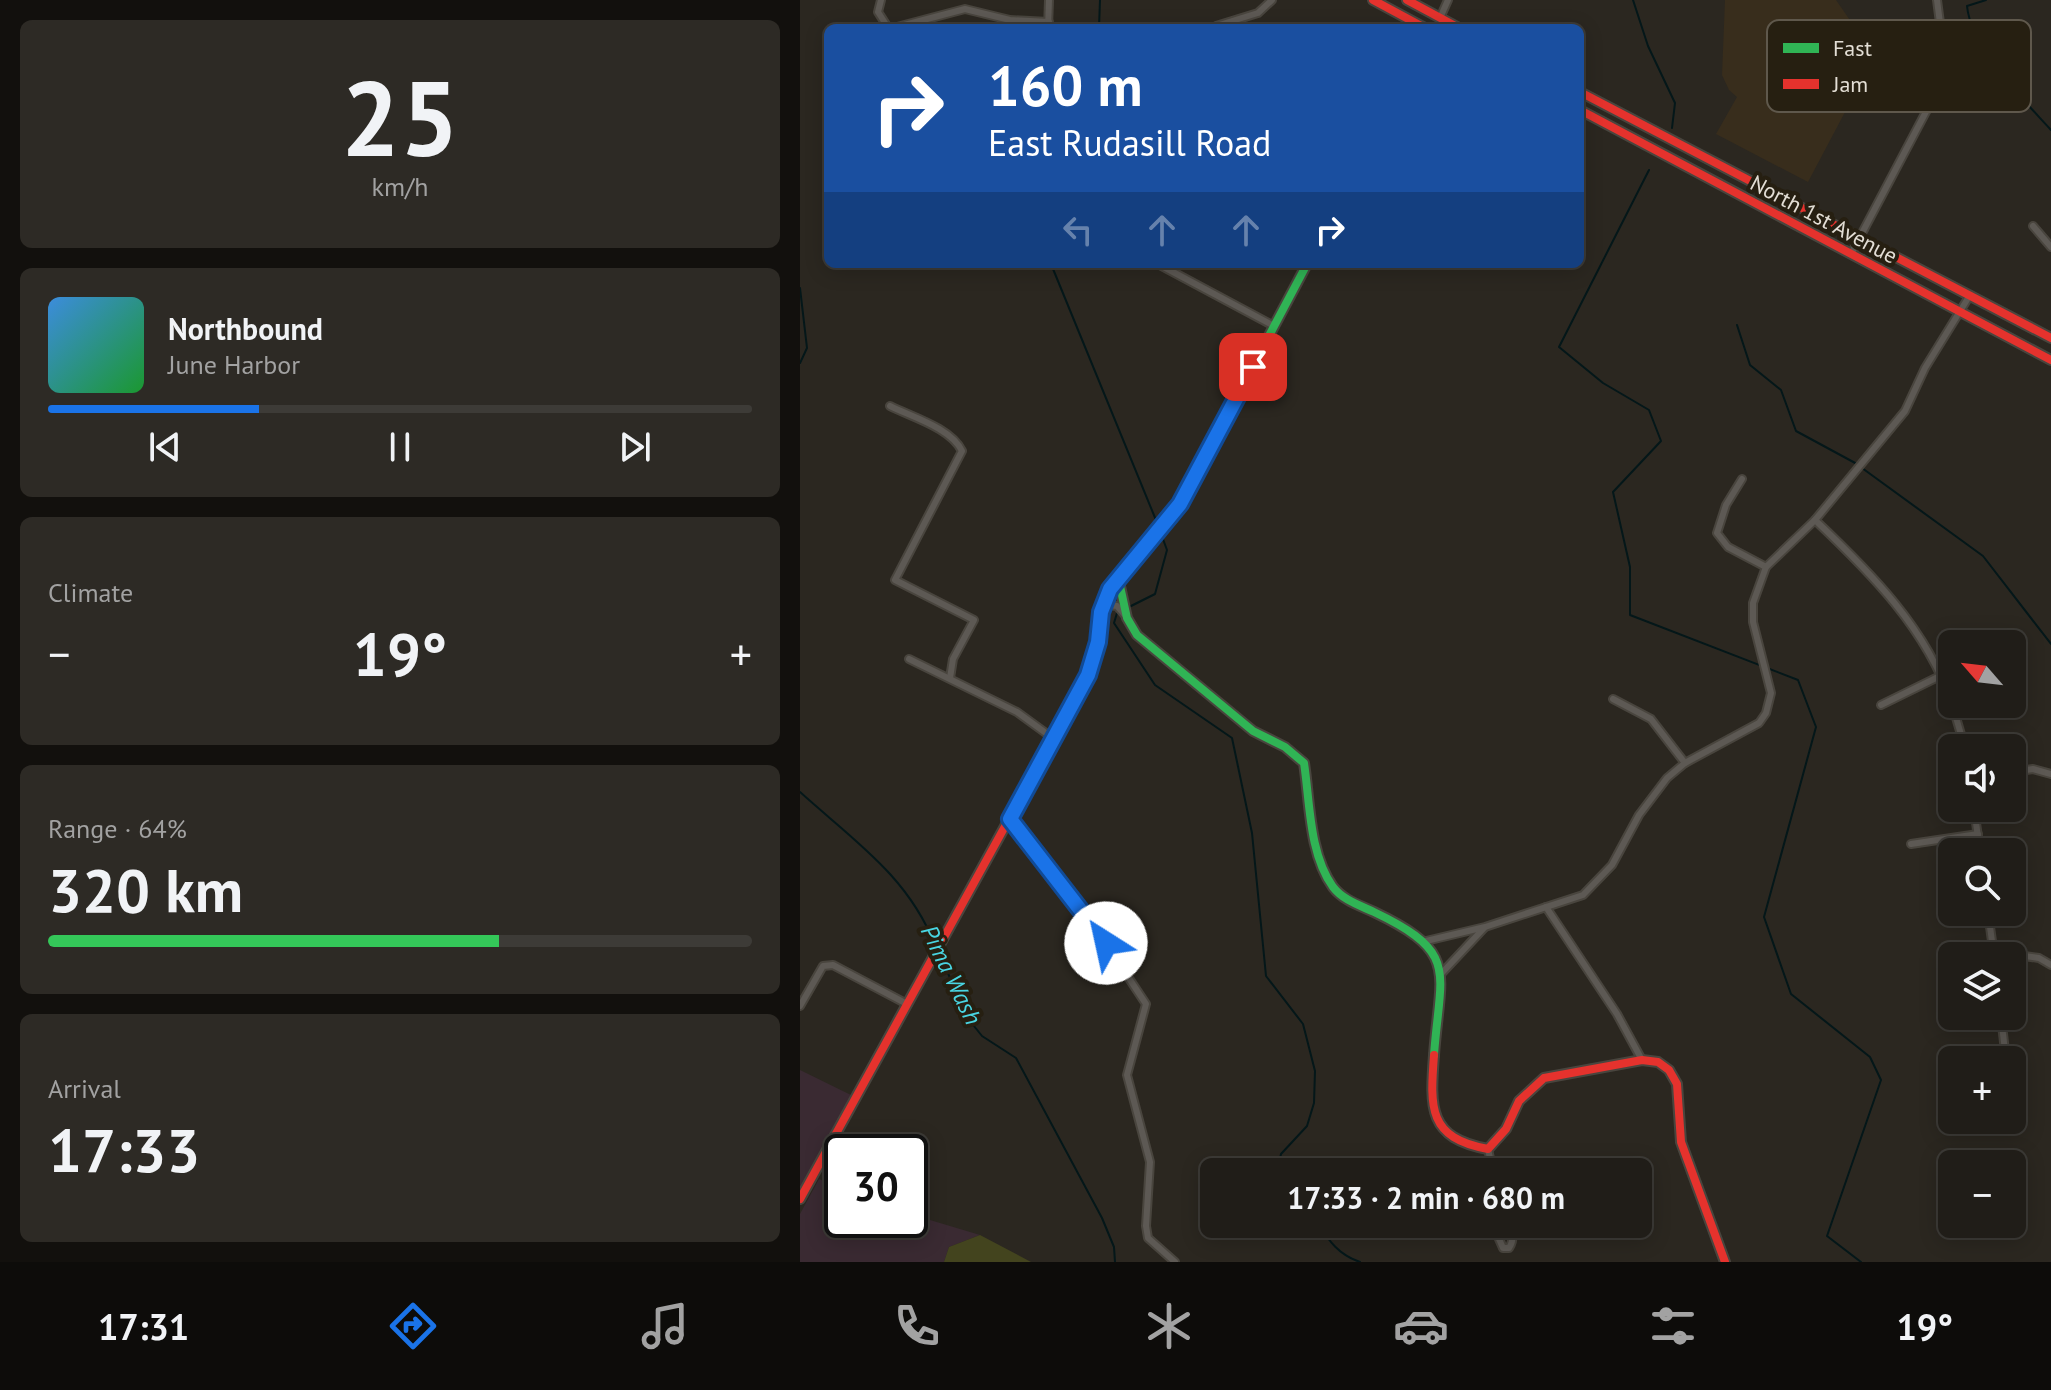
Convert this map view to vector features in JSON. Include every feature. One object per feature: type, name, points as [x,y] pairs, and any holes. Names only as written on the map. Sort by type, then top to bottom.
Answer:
[{"type":"street","points":[[881,0],[878,12],[885,24]]},
{"type":"street","points":[[1049,0],[1049,24]]},
{"type":"street","points":[[1222,24],[1258,13],[1272,0]]},
{"type":"street","points":[[1373,0],[1418,24]]},
{"type":"street","points":[[1407,0],[1451,24]]},
{"type":"street","points":[[1436,24],[1448,0]]},
{"type":"street","points":[[1937,0],[1940,20]]},
{"type":"street","points":[[912,24],[965,9],[1041,24]]},
{"type":"street","name":"North 1st Avenue","points":[[1584,94],[2051,338]]},
{"type":"street","name":"North 1st Avenue","points":[[1584,112],[2051,360]]},
{"type":"street","points":[[1851,254],[1926,112]]},
{"type":"street","points":[[2033,226],[2051,247]]},
{"type":"street","points":[[1165,268],[1274,326]]},
{"type":"street","points":[[800,1199],[1088,675],[1098,642],[1101,611],[1118,577],[1180,504],[1305,268]]},
{"type":"street","points":[[1426,941],[1485,927],[1583,895],[1600,879],[1658,789],[1685,763],[1759,723],[1766,713],[1771,693],[1753,622],[1753,603],[1766,567],[1815,520],[1905,411],[1925,368],[1970,295]]},
{"type":"street","points":[[890,406],[928,424],[959,444],[962,451],[960,461],[895,580],[974,620],[953,659],[950,678]]},
{"type":"street","points":[[1742,479],[1726,505],[1717,533],[1728,547],[1766,567]]},
{"type":"street","points":[[1815,520],[1872,575],[1916,630],[1938,672]]},
{"type":"street","points":[[1118,577],[1128,620]]},
{"type":"street","points":[[1101,611],[1109,605],[1117,606],[1137,635],[1214,700],[1253,731],[1285,747],[1304,763],[1320,859],[1330,887],[1341,896],[1426,941],[1437,955],[1440,975],[1434,1091],[1436,1121],[1462,1144],[1488,1149]]},
{"type":"street","points":[[909,659],[1017,712],[1054,739]]},
{"type":"street","points":[[1881,705],[1938,677]]},
{"type":"street","points":[[1613,699],[1651,719],[1685,763]]},
{"type":"street","points":[[2026,770],[2051,774]]},
{"type":"street","points":[[1010,819],[1087,915],[1146,1004],[1127,1075],[1150,1162],[1148,1238],[1175,1262]]},
{"type":"street","points":[[1976,822],[1978,838]]},
{"type":"street","points":[[1911,844],[1978,834]]},
{"type":"street","points":[[1546,907],[1617,1014],[1642,1060]]},
{"type":"street","points":[[1440,975],[1485,927]]},
{"type":"street","points":[[2026,957],[2039,958],[2051,965]]},
{"type":"street","points":[[801,1002],[823,966],[833,965],[907,1004]]},
{"type":"street","points":[[1488,1149],[1506,1129],[1519,1101],[1544,1078],[1642,1060],[1658,1062],[1669,1070],[1677,1084],[1681,1142],[1725,1262]]},
{"type":"street","points":[[1488,1149],[1490,1158]]},
{"type":"street","points":[[1501,1238],[1501,1245],[1509,1248],[1511,1238]]},
{"type":"shaded area","points":[[1725,0],[1836,0],[1850,20],[1767,20],[1767,112],[1845,112],[1808,182],[1716,134],[1737,97],[1729,90],[1722,75]]},
{"type":"shaded area","points":[[800,1070],[853,1096],[832,1134],[824,1134],[824,1149],[800,1192]]},
{"type":"shaded area","points":[[819,1179],[824,1181],[824,1238],[928,1238],[928,1219],[980,1235],[949,1247],[944,1262],[800,1262],[800,1214]]},
{"type":"shaded area","points":[[980,1235],[1031,1262],[944,1262],[949,1247]]},
{"type":"waterway","points":[[1099,24],[1100,0]]},
{"type":"waterway","points":[[1633,0],[1648,46],[1675,103],[1672,128]]},
{"type":"waterway","points":[[1970,20],[1967,6],[1986,0]]},
{"type":"waterway","points":[[2031,108],[2051,130]]},
{"type":"waterway","points":[[1649,170],[1559,347],[1603,383],[1649,410],[1661,441],[1613,492],[1630,567],[1630,615],[1798,680],[1816,727],[1764,917],[1791,994],[1870,1057],[1881,1080],[1827,1236],[1861,1262]]},
{"type":"waterway","points":[[1053,268],[1158,525]]},
{"type":"waterway","points":[[800,288],[807,348],[800,363]]},
{"type":"waterway","points":[[1737,325],[1750,365],[1781,390],[1796,431],[1857,464]]},
{"type":"waterway","points":[[1862,468],[1983,556],[2051,644]]},
{"type":"waterway","points":[[1127,608],[1155,594],[1167,550],[1160,531]]},
{"type":"waterway","points":[[1117,613],[1114,623],[1155,685],[1232,738],[1252,833],[1266,976],[1303,1024],[1315,1071],[1314,1103],[1307,1126],[1280,1158]]},
{"type":"waterway","name":"Pima Wash","points":[[800,792],[859,843],[894,879],[924,921],[935,945]]},
{"type":"waterway","name":"Pima Wash","points":[[939,954],[970,1021],[982,1036],[1016,1058],[1102,1218],[1114,1247],[1115,1262]]},
{"type":"waterway","points":[[1328,1238],[1346,1256],[1360,1262]]},
{"type":"traffic: fast","points":[[1058,730],[1088,675],[1098,642],[1101,612],[1110,589],[1180,504],[1305,268]]},
{"type":"traffic: fast","points":[[1118,577],[1127,618],[1137,635],[1253,731],[1285,747],[1304,763],[1315,844],[1325,874],[1337,892],[1402,926],[1432,953],[1440,984],[1434,1055]]},
{"type":"traffic: jam","points":[[1373,0],[1418,24]]},
{"type":"traffic: jam","points":[[1407,0],[1452,24]]},
{"type":"traffic: jam","points":[[1584,94],[2051,338]]},
{"type":"traffic: jam","points":[[1584,112],[2051,360]]},
{"type":"traffic: jam","points":[[800,1199],[1058,730]]},
{"type":"traffic: jam","points":[[1434,1055],[1432,1090],[1437,1118],[1454,1137],[1488,1149],[1506,1129],[1519,1101],[1544,1078],[1642,1060],[1658,1062],[1669,1070],[1677,1084],[1681,1142],[1725,1262]]},
{"type":"route","points":[[1106,943],[1010,819],[1088,675],[1098,642],[1101,612],[1110,589],[1180,504],[1253,367]]}]
